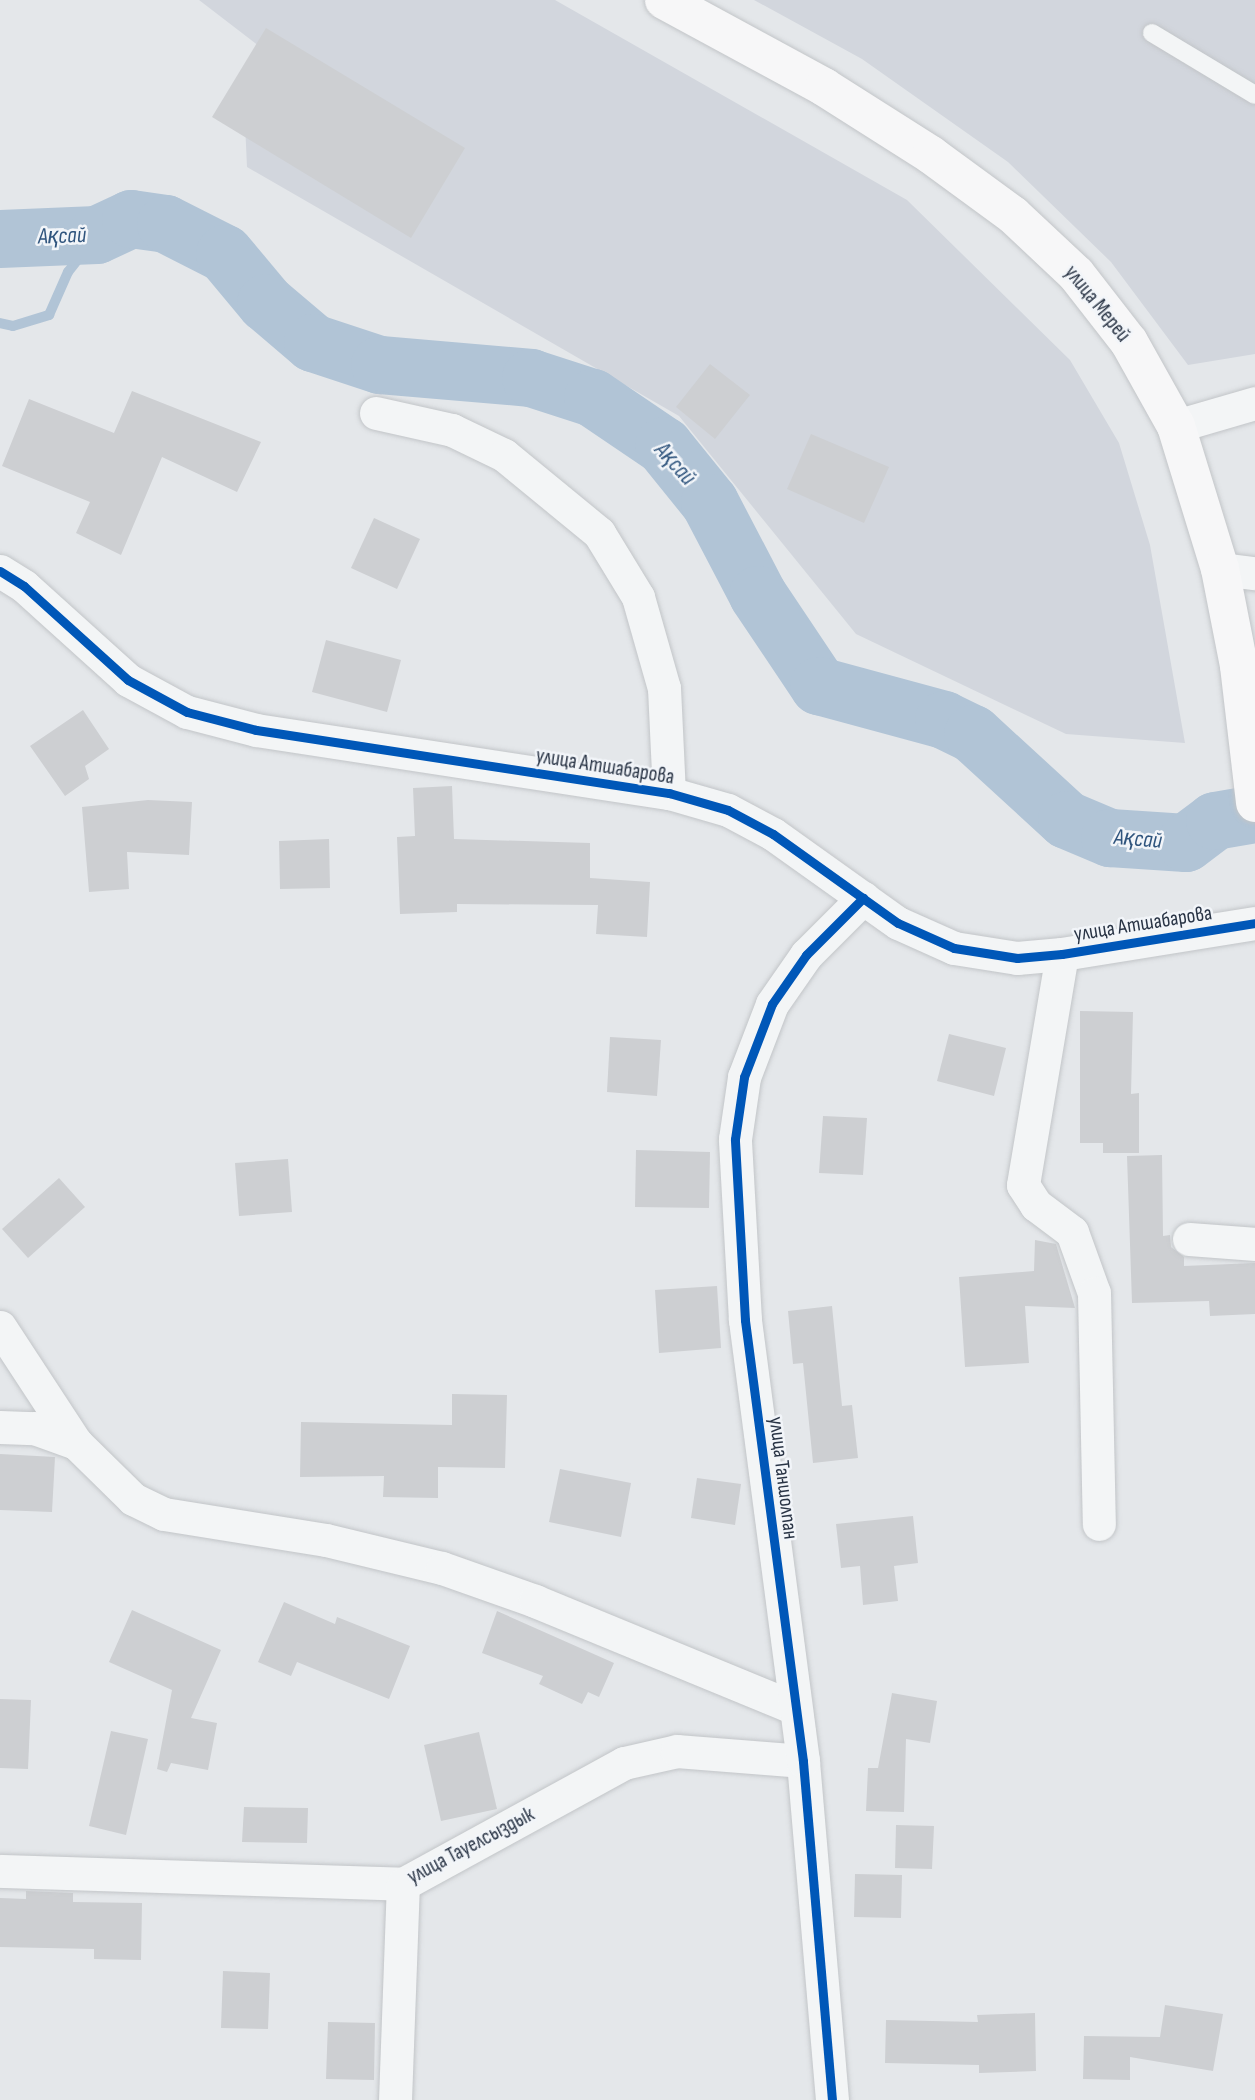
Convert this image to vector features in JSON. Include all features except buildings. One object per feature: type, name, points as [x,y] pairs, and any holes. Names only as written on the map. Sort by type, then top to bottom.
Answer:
[{"type":"main road","name":"улица Мерей","points":[[664,0],[824,87],[1013,215],[1076,275],[1129,342],[1176,425],[1238,571],[1247,666],[1247,750],[1255,803]]},
{"type":"street","points":[[1176,425],[1255,403]]},
{"type":"street","points":[[376,414],[452,430],[504,455],[599,533],[638,597],[664,688],[669,793]]},
{"type":"street","name":"улица Атшабарова","points":[[0,571],[24,586],[128,680],[187,712],[256,730],[669,793],[728,810],[774,834],[898,923],[954,948],[1017,958],[1062,954],[1255,923]]},
{"type":"street","name":"улица Таншолпан","points":[[832,2100],[803,1761],[745,1320],[735,1139],[744,1077],[772,1004],[806,954],[863,898]]},
{"type":"street","points":[[1062,954],[1023,1185],[1036,1205],[1072,1232],[1094,1293],[1099,1524]]},
{"type":"street","points":[[1189,1239],[1255,1244]]},
{"type":"street","points":[[0,1327],[76,1443],[133,1499],[164,1514],[326,1540],[442,1568],[535,1601],[795,1708]]},
{"type":"street","points":[[0,1427],[34,1429],[76,1443]]},
{"type":"street","name":"улица Тауелсыздык","points":[[0,1871],[403,1884],[624,1763],[677,1751],[803,1761]]},
{"type":"street","points":[[395,2100],[403,1884]]},
{"type":"lane","points":[[1152,33],[1255,95]]},
{"type":"shaded area","points":[[199,0],[555,0],[907,200],[1070,360],[1119,443],[1150,545],[1185,743],[1066,734],[856,634],[679,416],[247,167],[244,101],[272,56]]},
{"type":"shaded area","points":[[754,0],[1255,0],[1255,354],[1188,365],[1111,262],[1008,162],[862,59]]},
{"type":"waterway","name":"Ақсай","points":[[0,239],[97,235],[131,219],[166,224],[225,254],[266,303],[313,343],[380,365],[531,378],[593,398],[664,446],[710,503],[758,595],[819,686],[944,720],[973,734],[1067,820],[1110,838],[1186,843],[1215,821],[1255,814]]},
{"type":"waterway","points":[[0,323],[13,326],[49,315],[68,272],[97,235]]},
{"type":"cycle path","points":[[0,571],[24,586],[128,680],[187,712],[256,730],[669,793],[728,810],[773,834],[898,923],[954,948],[1017,958],[1062,954],[1255,923]]},
{"type":"cycle path","points":[[832,2100],[803,1761],[745,1320],[735,1139],[744,1077],[772,1004],[806,955],[863,898]]}]
